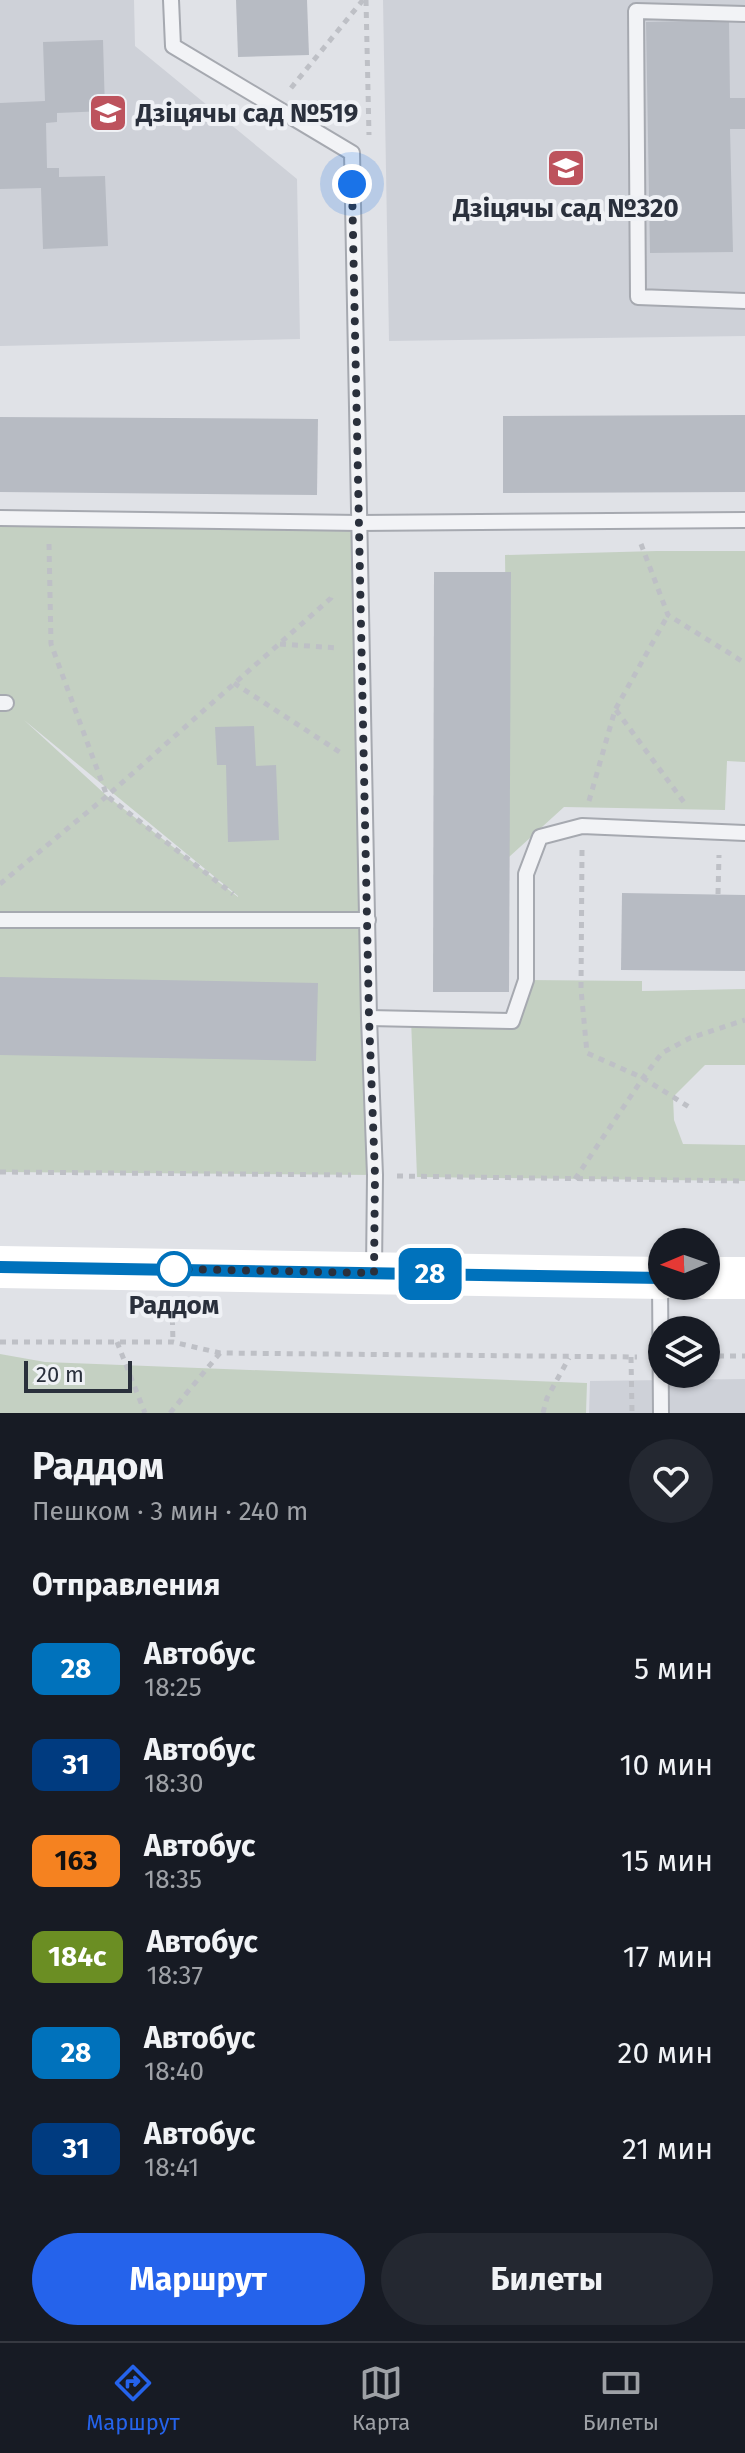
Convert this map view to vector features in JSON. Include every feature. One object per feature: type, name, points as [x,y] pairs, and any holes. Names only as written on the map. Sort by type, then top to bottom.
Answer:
[{"type":"main road","points":[[0,1267],[648,1278]]},
{"type":"main road","points":[[720,1278],[745,1278]]},
{"type":"lane","points":[[171,0],[173,46],[352,153],[369,1018],[375,1175],[374,1273]]},
{"type":"lane","points":[[745,14],[636,11],[638,297],[745,301]]},
{"type":"lane","points":[[0,518],[359,523],[745,520]]},
{"type":"lane","points":[[369,1018],[512,1021],[526,980],[526,874],[540,837],[582,826],[745,833]]},
{"type":"lane","points":[[0,920],[368,920]]},
{"type":"lane","points":[[661,1388],[661,1413]]},
{"type":"path","points":[[275,107],[363,0]]},
{"type":"path","points":[[49,519],[51,644],[107,796],[267,920]]},
{"type":"path","points":[[633,521],[668,615],[745,663]]},
{"type":"path","points":[[0,884],[107,796],[331,598],[337,583]]},
{"type":"path","points":[[668,615],[615,710],[582,826],[581,989],[587,1053],[643,1078],[689,1107]]},
{"type":"path","points":[[279,644],[362,650]]},
{"type":"path","points":[[234,683],[364,768]]},
{"type":"path","points":[[615,710],[705,831]]},
{"type":"path","points":[[718,894],[719,842]]},
{"type":"path","points":[[575,1179],[662,1053],[690,1038],[745,1020]]},
{"type":"path","points":[[0,1342],[173,1342],[220,1353],[648,1357]]},
{"type":"path","points":[[117,1342],[145,1413]]},
{"type":"path","points":[[170,1413],[220,1353]]},
{"type":"path","points":[[720,1356],[745,1356]]},
{"type":"path","points":[[631,1357],[632,1413]]},
{"type":"path","points":[[543,1413],[547,1398],[569,1358]]},
{"type":"shaded area","name":"Дзіцячы сад №519","points":[[0,0],[134,0],[135,46],[297,179],[300,339],[0,346]]},
{"type":"shaded area","name":"Дзіцячы сад №320","points":[[383,0],[745,0],[745,336],[389,341]]},
{"type":"shaded area","points":[[720,1379],[745,1379],[745,1413],[589,1413],[590,1381],[648,1380],[648,1388],[720,1388]]},
{"type":"green space","points":[[0,519],[359,523],[375,1175],[0,1172]],"holes":[[[24,720],[238,896],[107,796]]]},
{"type":"green space","points":[[745,551],[745,762],[727,761],[725,810],[564,807],[509,857],[505,555]]},
{"type":"green space","points":[[526,980],[642,981],[642,991],[745,989],[745,1065],[705,1065],[673,1097],[674,1120],[683,1144],[745,1145],[745,1181],[417,1177],[411,1019],[511,1021]]},
{"type":"green space","points":[[0,1354],[45,1362],[587,1383],[586,1413],[0,1413]]},
{"type":"building","points":[[236,0],[307,0],[309,55],[238,57]]},
{"type":"building","points":[[729,20],[730,98],[745,98],[745,129],[730,129],[733,252],[650,253],[646,22]]},
{"type":"building","points":[[103,40],[105,111],[57,113],[57,122],[46,123],[47,168],[59,168],[59,177],[105,176],[108,246],[43,249],[41,188],[0,189],[0,103],[45,101],[43,42]]},
{"type":"building","points":[[745,415],[745,492],[503,493],[503,416]]},
{"type":"building","points":[[0,417],[318,419],[317,495],[0,492]]},
{"type":"building","points":[[434,572],[511,572],[509,992],[433,992]]},
{"type":"building","points":[[254,726],[256,766],[276,765],[279,840],[228,842],[226,765],[217,765],[215,727]]},
{"type":"building","points":[[622,893],[745,895],[745,971],[621,970]]},
{"type":"building","points":[[0,977],[318,983],[316,1061],[0,1055]]},
{"type":"bus line","name":"28","points":[[0,1267],[648,1278]]},
{"type":"place","name":"Дзіцячы сад №519","points":[[108,113]]},
{"type":"place","name":"Дзіцячы сад №320","points":[[566,168]]},
{"type":"place","name":"Раддом","points":[[174,1269]]},
{"type":"route","points":[[174,1269],[374,1273],[375,1175],[352,184]]}]
